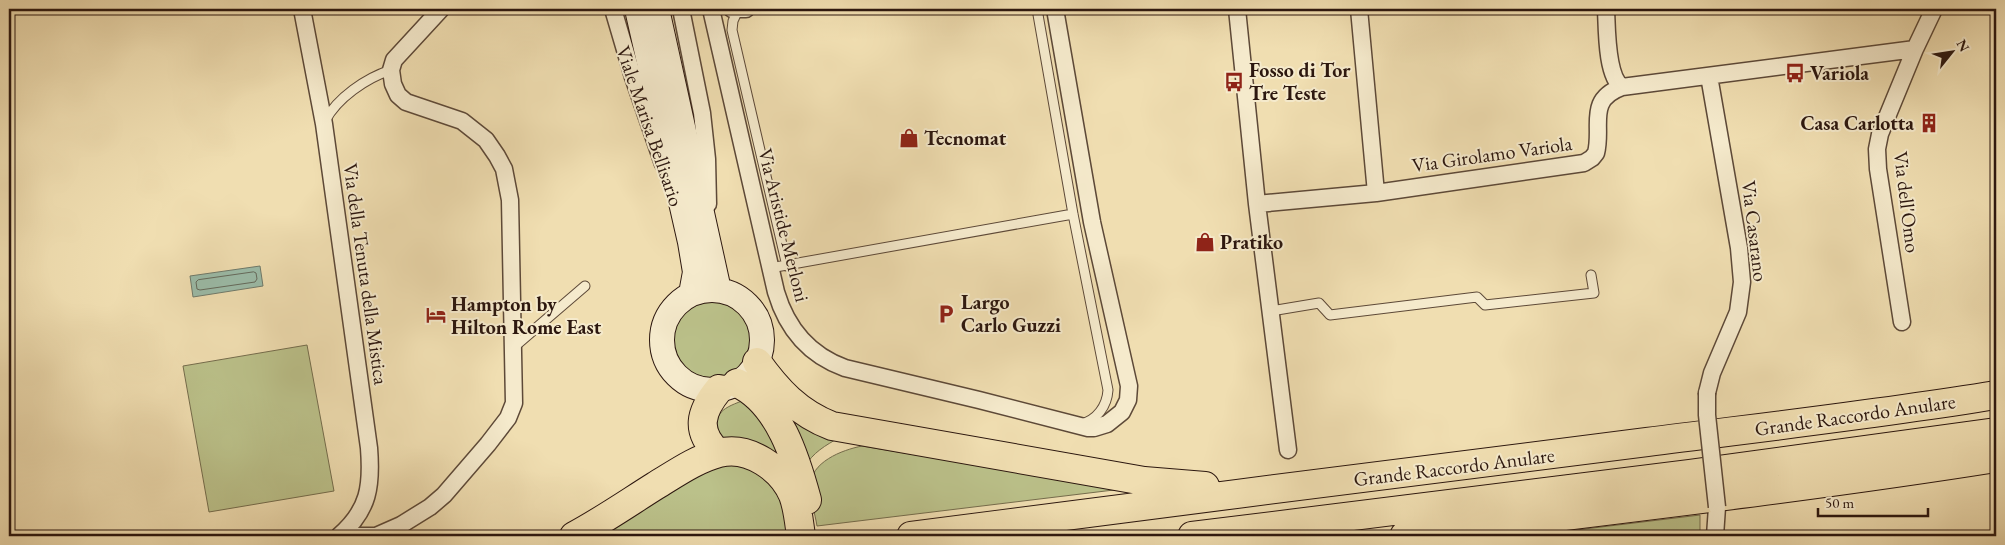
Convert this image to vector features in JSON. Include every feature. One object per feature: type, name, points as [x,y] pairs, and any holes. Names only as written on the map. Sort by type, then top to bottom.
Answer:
[{"type":"highway","points":[[757,362],[777,388],[798,408],[818,421],[845,429],[1144,482],[1274,490]]},
{"type":"highway","points":[[718,453],[707,440],[702,423],[704,411],[708,404],[728,386],[748,388],[759,397],[778,425],[793,457],[806,526]]},
{"type":"highway","name":"Grande Raccordo Anulare","points":[[911,536],[1834,419],[1996,395]]},
{"type":"highway","name":"Grande Raccordo Anulare","points":[[1192,536],[1748,466],[1996,432]]},
{"type":"highway","points":[[574,536],[681,470],[718,453],[742,453],[757,458],[772,467],[792,493],[806,526]]},
{"type":"highway","points":[[1404,536],[1728,494],[1808,486],[1996,458]]},
{"type":"main road","name":"Viale Marisa Bellisario","points":[[637,9],[699,244],[720,290]]},
{"type":"main road","name":"Viale Marisa Bellisario","points":[[657,9],[699,244],[691,294]]},
{"type":"main road","points":[[704,290],[720,290],[742,299],[755,314],[762,332],[762,342],[757,362],[749,374],[728,386],[704,389],[686,383],[671,369],[663,352],[662,332],[669,314],[675,305],[691,294],[704,290]]},
{"type":"street","name":"Via della Tenuta della Mistica","points":[[302,9],[324,124],[367,429],[370,468],[368,492],[362,508],[353,523],[339,536]]},
{"type":"street","points":[[348,536],[376,536],[417,516],[444,494],[488,444],[512,411],[515,397],[510,200],[504,169],[492,147],[467,124],[446,114],[410,104],[402,99],[393,84],[391,70],[397,55],[441,9]]},
{"type":"street","name":"Viale Marisa Bellisario","points":[[613,9],[636,86],[699,244]]},
{"type":"street","name":"Viale Marisa Bellisario","points":[[681,9],[699,91],[705,137],[699,244]]},
{"type":"street","name":"Via Aristide Merloni","points":[[711,9],[746,123],[770,268],[781,307],[789,324],[799,338],[824,358],[851,370],[979,400],[1074,426],[1094,428],[1106,424],[1117,417],[1126,407],[1129,386],[1088,203],[1055,9]]},
{"type":"street","points":[[1236,9],[1257,204],[1288,450]]},
{"type":"street","points":[[1359,9],[1376,192]]},
{"type":"street","points":[[1606,9],[1612,71],[1616,81],[1622,87]]},
{"type":"street","name":"Via dell'Omo","points":[[1902,322],[1877,149],[1880,134],[1915,49],[1934,9]]},
{"type":"street","name":"Via Girolamo Variola","points":[[1257,204],[1376,192],[1587,162],[1594,156],[1597,150],[1597,113],[1602,100],[1609,93],[1622,87],[1915,49]]},
{"type":"street","name":"Via Casarano","points":[[1709,76],[1740,248],[1742,282],[1738,312],[1712,373],[1707,393],[1707,415],[1717,507],[1715,536]]},
{"type":"lane","points":[[739,9],[733,21],[732,30],[746,123],[787,266]]},
{"type":"lane","points":[[1037,9],[1073,214],[1108,390],[1107,400],[1102,410],[1090,421],[1074,426]]},
{"type":"lane","points":[[324,124],[331,109],[376,76],[391,70]]},
{"type":"lane","points":[[770,268],[1073,214]]},
{"type":"lane","points":[[1270,311],[1319,303],[1330,315],[1477,297],[1485,305],[1594,293],[1591,275]]},
{"type":"lane","points":[[514,347],[585,286]]},
{"type":"green space","points":[[705,302],[719,302],[733,308],[744,319],[750,333],[747,355],[739,367],[719,378],[705,378],[691,372],[680,361],[674,347],[674,333],[680,319],[691,308]]},
{"type":"green space","points":[[307,345],[334,491],[209,512],[183,366]]},
{"type":"green space","points":[[742,401],[756,407],[784,459],[721,438],[717,424],[720,414],[728,407]]},
{"type":"green space","points":[[775,406],[798,424],[812,432],[840,437],[815,454],[804,468]]},
{"type":"green space","points":[[862,446],[1122,489],[817,526],[811,496],[811,478],[821,464],[837,454]]},
{"type":"green space","points":[[727,459],[772,477],[794,531],[752,536],[585,536]]},
{"type":"green space","points":[[1700,515],[1700,536],[1527,536]]},
{"type":"water","points":[[260,266],[263,286],[193,297],[190,276]]},
{"type":"place","name":"Variola","points":[[1795,73]]},
{"type":"place","name":"Fosso di Tor Tre Teste","points":[[1234,82]]},
{"type":"place","name":"Casa Carlotta","points":[[1929,123]]},
{"type":"place","name":"Tecnomat","points":[[909,138]]},
{"type":"place","name":"Pratiko","points":[[1205,242]]},
{"type":"place","name":"Largo Carlo Guzzi","points":[[946,314]]},
{"type":"place","name":"Hampton by Hilton Rome East","points":[[436,315]]}]
